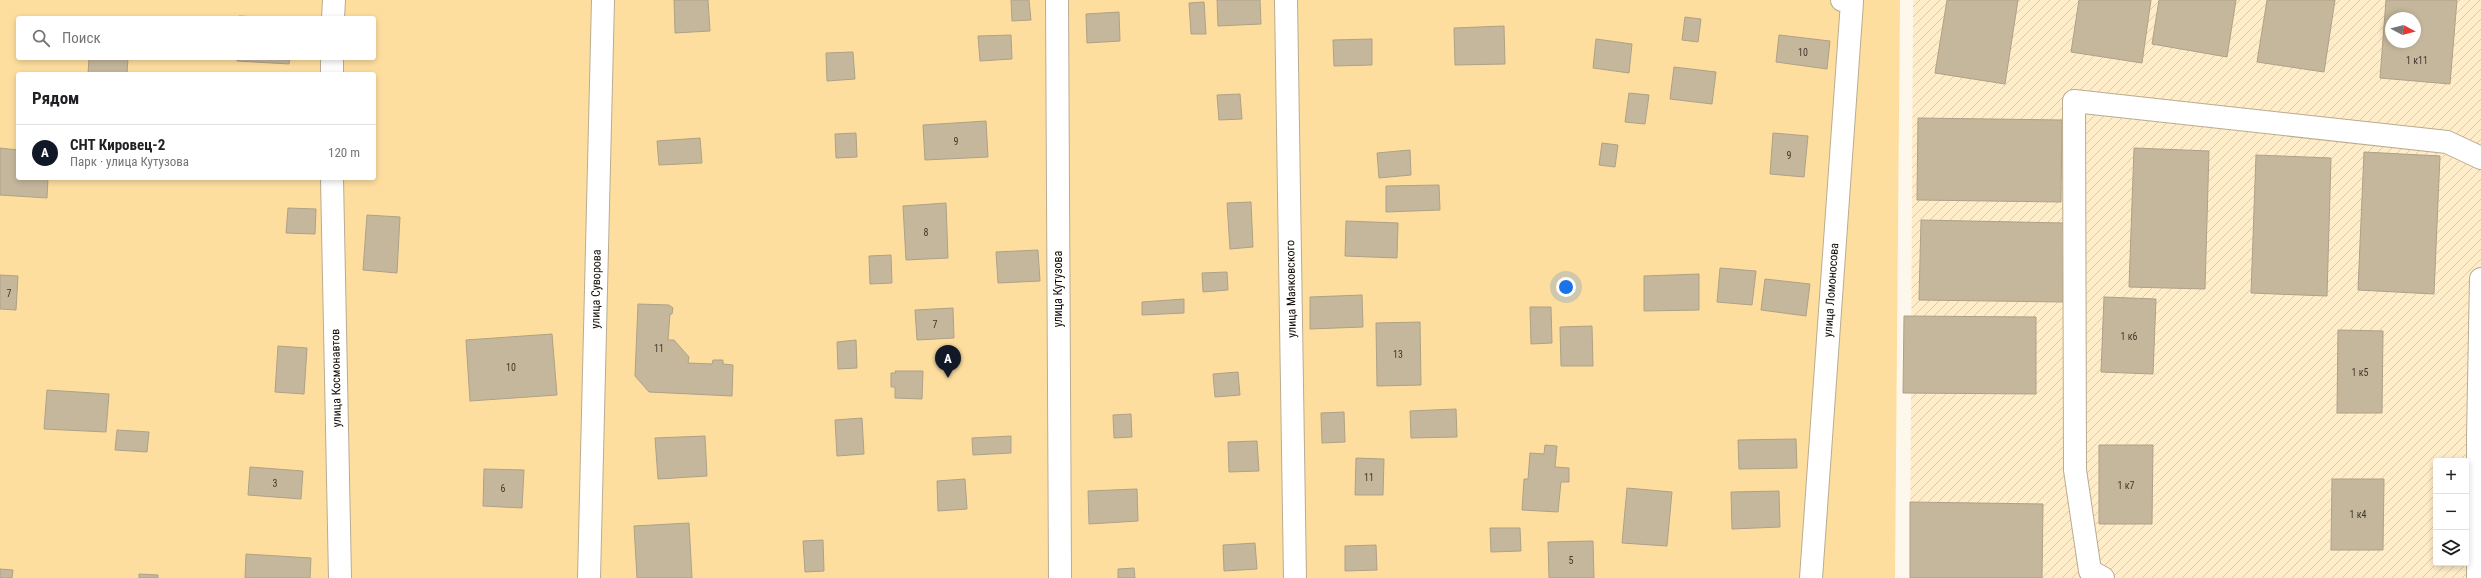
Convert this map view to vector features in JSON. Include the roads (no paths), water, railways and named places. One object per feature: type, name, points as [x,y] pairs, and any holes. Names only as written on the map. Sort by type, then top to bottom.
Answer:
[{"type":"street","points":[[333,16],[334,0]]},
{"type":"street","name":"улица Суворова","points":[[589,578],[603,0]]},
{"type":"street","name":"улица Кутузова","points":[[1057,0],[1060,578]]},
{"type":"street","name":"улица Маяковского","points":[[1286,0],[1295,578]]},
{"type":"street","name":"улица Ломоносова","points":[[1811,578],[1847,1]]},
{"type":"street","points":[[332,60],[332,72]]},
{"type":"street","points":[[2103,578],[2090,571],[2075,470],[2074,101],[2447,142],[2481,158]]},
{"type":"street","name":"улица Космонавтов","points":[[332,180],[340,578]]},
{"type":"street","points":[[2478,578],[2478,437],[2481,279]]},
{"type":"place","name":"СНТ Кировец-2","points":[[948,378]]}]
